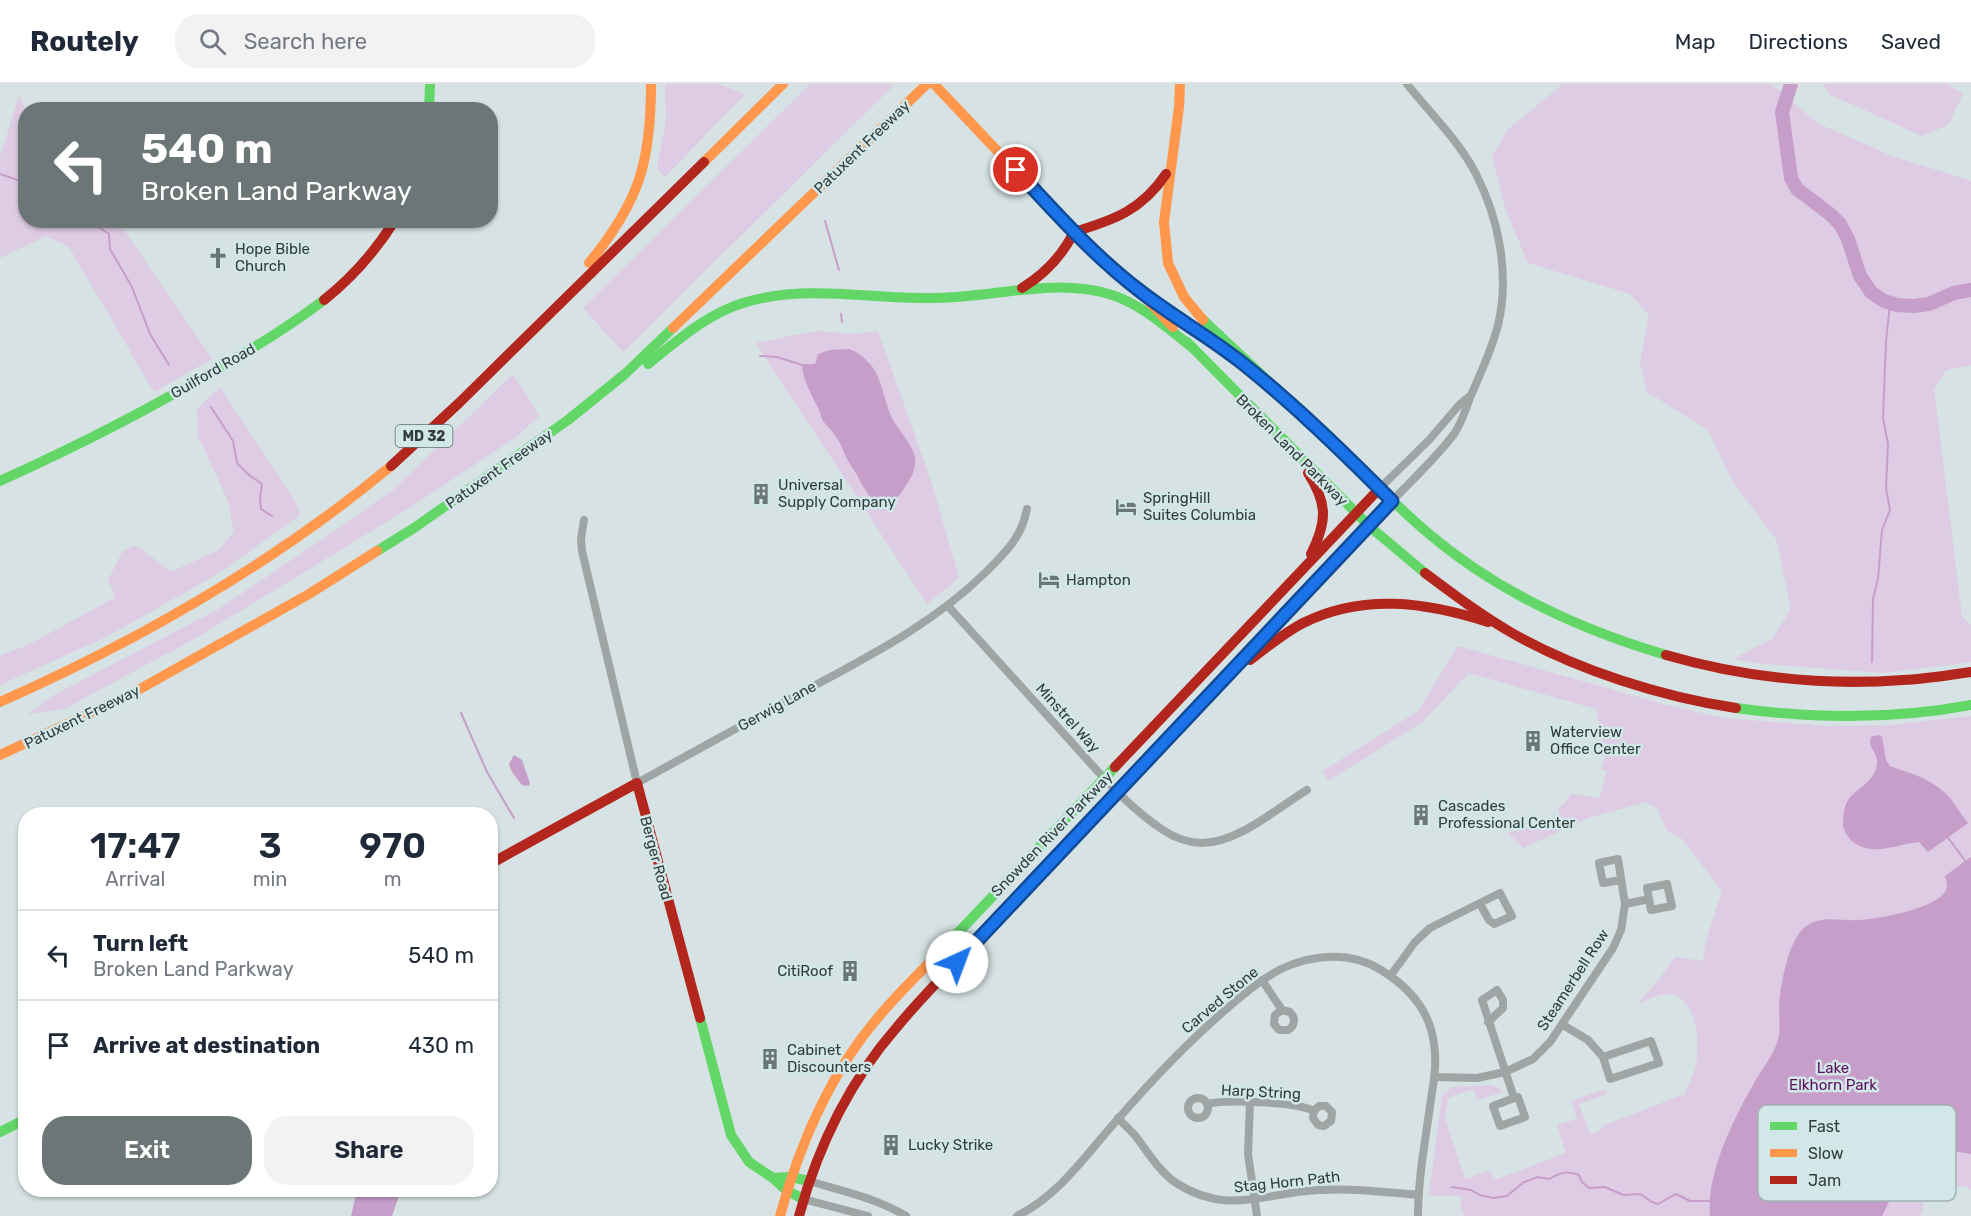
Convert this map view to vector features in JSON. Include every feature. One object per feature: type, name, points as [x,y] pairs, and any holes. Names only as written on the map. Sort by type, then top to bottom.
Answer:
[{"type":"main road","points":[[429,102],[430,84]]},
{"type":"main road","points":[[503,359],[598,252],[625,216],[640,185],[648,155],[652,114],[651,84]]},
{"type":"main road","name":"MD 32","points":[[0,702],[62,674],[149,629],[233,579],[348,501],[402,457],[783,84]]},
{"type":"main road","name":"Patuxent Freeway","points":[[0,755],[131,694],[309,594],[432,516],[568,420],[625,374],[927,84]]},
{"type":"main road","name":"Broken Land Parkway","points":[[934,84],[1074,232],[1139,291],[1355,513],[1426,574],[1505,629],[1601,672],[1663,693],[1723,706],[1788,715],[1860,717],[1901,715],[1971,705]]},
{"type":"main road","points":[[1180,84],[1164,222],[1164,243],[1168,263],[1184,297],[1202,320],[1311,421]]},
{"type":"main road","points":[[1019,289],[1050,270],[1068,245],[1074,232],[1118,219],[1134,210],[1156,191],[1170,167]]},
{"type":"main road","name":"Guilford Road","points":[[0,481],[111,429],[194,383],[304,316],[326,301],[356,273],[390,228]]},
{"type":"main road","points":[[568,420],[633,376],[692,329],[725,310],[766,297],[806,292],[940,298],[1019,289],[1072,287],[1112,294],[1143,310],[1193,348]]},
{"type":"main road","name":"Broken Land Parkway","points":[[1139,291],[1240,361],[1311,421],[1392,501],[1447,548],[1522,596],[1580,626],[1675,659],[1732,672],[1817,681],[1895,681],[1971,672]]},
{"type":"main road","points":[[1288,445],[1319,490],[1324,510],[1324,521],[1319,539],[1302,570]]},
{"type":"main road","name":"Snowden River Parkway","points":[[780,1216],[790,1177],[816,1112],[858,1042],[896,998],[1380,489]]},
{"type":"main road","name":"Snowden River Parkway","points":[[799,1216],[820,1149],[833,1120],[847,1094],[875,1053],[917,1004],[1392,501]]},
{"type":"main road","points":[[1218,685],[1280,637],[1305,621],[1339,609],[1359,605],[1398,602],[1421,604],[1445,608],[1505,629]]},
{"type":"main road","name":"Gerwig Lane","points":[[498,860],[637,783]]},
{"type":"main road","name":"Berger Road","points":[[637,783],[731,1135],[742,1154],[750,1162],[786,1190],[803,1198]]},
{"type":"main road","points":[[0,1132],[18,1123]]},
{"type":"main road","points":[[773,1178],[790,1177],[809,1181]]},
{"type":"street","points":[[1392,501],[1453,435],[1462,421],[1491,348],[1501,310],[1501,259],[1495,223],[1483,190],[1470,163],[1407,84]]},
{"type":"street","points":[[1380,489],[1472,394]]},
{"type":"street","name":"Gerwig Lane","points":[[637,783],[904,636],[948,606],[1011,546],[1024,523],[1027,509]]},
{"type":"street","name":"Berger Road","points":[[584,520],[581,538],[582,551],[637,783]]},
{"type":"street","name":"Minstrel Way","points":[[948,606],[1105,779],[1166,832],[1181,839],[1200,843],[1215,842],[1231,837],[1307,790]]},
{"type":"street","name":"Steamerbell Row","points":[[1434,1077],[1478,1078],[1505,1072],[1540,1053],[1563,1025],[1618,938],[1624,922],[1625,904],[1622,880]]},
{"type":"street","points":[[1391,975],[1415,942],[1430,928],[1500,893],[1512,916],[1494,924],[1489,920],[1480,904]]},
{"type":"street","points":[[1625,904],[1649,899]]},
{"type":"street","name":"Carved Stone","points":[[1017,1216],[1038,1204],[1055,1189],[1189,1043],[1235,1002],[1262,980],[1297,963],[1327,956],[1342,956],[1369,963],[1391,975],[1412,994],[1428,1019],[1435,1046],[1434,1077],[1418,1216]]},
{"type":"street","points":[[1262,980],[1282,1010]]},
{"type":"street","points":[[1488,1022],[1514,1098]]},
{"type":"street","points":[[1563,1025],[1588,1040],[1603,1057],[1610,1079],[1659,1063],[1652,1041],[1603,1057]]},
{"type":"street","points":[[1518,1097],[1525,1117],[1500,1126],[1493,1106],[1514,1098],[1518,1097]]},
{"type":"street","name":"Harp String","points":[[1207,1104],[1225,1101],[1301,1106],[1314,1111]]},
{"type":"street","points":[[1250,1103],[1248,1154],[1257,1216]]},
{"type":"street","name":"Stag Horn Path","points":[[1118,1118],[1136,1136],[1151,1159],[1163,1171],[1187,1190],[1224,1202],[1326,1190],[1355,1189],[1419,1195]]},
{"type":"street","points":[[809,1181],[890,1206],[906,1216]]},
{"type":"street","points":[[803,1198],[868,1216]]},
{"type":"green space","points":[[665,84],[719,84],[745,94],[665,177],[657,168],[666,120]]},
{"type":"green space","points":[[810,84],[895,84],[623,352],[583,308]]},
{"type":"green space","points":[[1563,84],[1771,84],[1819,124],[1892,156],[1971,181],[1971,365],[1946,370],[1934,389],[1962,617],[1971,625],[1971,662],[1883,673],[1753,663],[1733,659],[1772,639],[1791,609],[1776,539],[1733,482],[1708,430],[1647,392],[1640,364],[1649,315],[1630,294],[1528,263],[1506,210],[1492,157],[1507,130]]},
{"type":"green space","points":[[1823,84],[1947,84],[1963,94],[1948,125],[1922,136],[1831,95]]},
{"type":"green space","points":[[19,96],[22,102],[18,102],[18,228],[123,228],[212,359],[154,392],[69,247],[46,236],[0,258],[0,157]]},
{"type":"green space","points":[[815,331],[853,334],[878,331],[931,481],[959,578],[927,604],[756,343]]},
{"type":"green space","points":[[513,374],[539,416],[515,438],[406,510],[196,638],[64,709],[27,714],[54,695],[217,610],[339,528],[393,490]]},
{"type":"green space","points":[[220,387],[295,501],[300,515],[219,573],[106,637],[0,685],[0,656],[30,644],[114,598],[108,580],[122,552],[134,546],[171,572],[218,550],[234,532],[228,501],[198,436],[197,409]]},
{"type":"green space","name":"Lake Elkhorn Park","points":[[1458,646],[1663,704],[1723,718],[1826,726],[1890,725],[1971,716],[1971,1190],[1965,1186],[1956,1186],[1956,1105],[1758,1105],[1758,1201],[1923,1201],[1920,1216],[1464,1216],[1460,1204],[1463,1197],[1429,1195],[1442,1096],[1452,1087],[1492,1085],[1503,1092],[1477,1100],[1473,1089],[1448,1098],[1445,1119],[1465,1179],[1490,1170],[1494,1180],[1566,1153],[1557,1125],[1577,1119],[1571,1101],[1605,1089],[1607,1094],[1579,1104],[1590,1134],[1600,1131],[1602,1126],[1685,1094],[1694,1071],[1698,1048],[1691,1012],[1686,1003],[1668,994],[1638,1004],[1675,957],[1703,961],[1705,944],[1722,891],[1681,838],[1667,831],[1658,809],[1646,802],[1591,817],[1523,848],[1508,833],[1559,815],[1558,808],[1571,794],[1599,798],[1607,771],[1601,769],[1606,751],[1600,741],[1603,739],[1596,709],[1469,673],[1421,723],[1328,781],[1323,771],[1418,711]]},
{"type":"shaded area","points":[[849,349],[864,358],[875,371],[893,420],[914,453],[915,465],[911,476],[899,495],[888,502],[880,502],[870,497],[838,441],[822,419],[804,375],[802,364],[815,364],[818,354],[830,350]]},
{"type":"shaded area","points":[[1878,735],[1882,737],[1886,760],[1890,766],[1922,778],[1943,791],[1968,823],[1928,852],[1919,842],[1885,849],[1868,849],[1852,841],[1844,830],[1847,802],[1870,779],[1876,769],[1876,757],[1870,742],[1871,737]]},
{"type":"shaded area","points":[[514,755],[522,760],[529,786],[522,785],[512,772],[509,764]]},
{"type":"shaded area","points":[[1971,857],[1971,1154],[1956,1151],[1956,1105],[1758,1105],[1758,1201],[1890,1201],[1882,1216],[1710,1216],[1712,1183],[1723,1148],[1738,1113],[1778,1040],[1783,977],[1799,933],[1817,921],[1879,918],[1919,908],[1940,897],[1946,890],[1945,876]]},
{"type":"shaded area","points":[[355,1197],[399,1197],[392,1216],[351,1216]]},
{"type":"waterway","points":[[1791,84],[1782,112],[1791,178],[1797,189],[1840,224],[1848,239],[1860,276],[1871,292],[1884,301],[1897,305],[1914,306],[1929,304],[1954,293],[1971,290]]},
{"type":"waterway","points":[[0,174],[18,180]]},
{"type":"waterway","points":[[825,221],[839,270]]},
{"type":"waterway","points":[[100,228],[109,234],[110,249],[132,287],[150,334],[169,365]]},
{"type":"waterway","points":[[1872,662],[1873,599],[1878,579],[1882,530],[1890,510],[1886,488],[1888,444],[1883,418],[1890,303]]},
{"type":"waterway","points":[[841,314],[842,322]]},
{"type":"waterway","points":[[760,356],[777,357],[802,365]]},
{"type":"waterway","points":[[211,407],[233,441],[237,463],[262,484],[261,509],[272,516]]},
{"type":"waterway","points":[[461,713],[487,772],[514,818]]},
{"type":"waterway","points":[[1946,835],[1966,862]]},
{"type":"waterway","points":[[1452,1187],[1471,1190],[1493,1198],[1507,1196],[1524,1182],[1538,1177],[1549,1179],[1567,1172],[1579,1175],[1582,1182],[1589,1188],[1605,1187],[1623,1195],[1640,1194],[1658,1204],[1676,1194],[1690,1201],[1710,1201]]},
{"type":"traffic: fast","points":[[429,102],[430,84]]},
{"type":"traffic: fast","points":[[648,364],[693,329],[730,308],[767,297],[816,293],[938,298],[1045,288],[1088,290],[1109,294],[1132,304],[1154,317],[1193,348]]},
{"type":"traffic: fast","points":[[0,481],[166,398],[260,344],[324,300]]},
{"type":"traffic: fast","points":[[1203,320],[1311,421]]},
{"type":"traffic: fast","points":[[377,551],[414,528],[568,420],[625,374],[673,328]]},
{"type":"traffic: fast","points":[[1187,342],[1369,526],[1425,573]]},
{"type":"traffic: fast","points":[[1306,416],[1412,519],[1454,554],[1482,573],[1571,621],[1666,655]]},
{"type":"traffic: fast","points":[[1736,708],[1824,716],[1853,716],[1912,713],[1971,705]]},
{"type":"traffic: fast","points":[[954,937],[1115,767]]},
{"type":"traffic: fast","points":[[700,1018],[731,1135],[749,1162],[786,1190],[803,1199]]},
{"type":"traffic: fast","points":[[0,1132],[18,1123]]},
{"type":"traffic: fast","points":[[773,1178],[791,1177],[809,1181]]},
{"type":"traffic: slow","points":[[589,263],[620,220],[639,180],[648,137],[651,84]]},
{"type":"traffic: slow","points":[[704,162],[783,84]]},
{"type":"traffic: slow","points":[[673,328],[927,84]]},
{"type":"traffic: slow","points":[[934,84],[1074,232],[1139,291],[1173,327]]},
{"type":"traffic: slow","points":[[1180,84],[1164,222],[1168,263],[1184,297],[1203,320]]},
{"type":"traffic: slow","points":[[0,702],[104,653],[204,598],[300,536],[391,466]]},
{"type":"traffic: slow","points":[[0,755],[131,694],[309,594],[377,551]]},
{"type":"traffic: slow","points":[[1000,917],[1323,574]]},
{"type":"traffic: slow","points":[[780,1216],[797,1162],[819,1109],[847,1059],[881,1014],[954,937]]},
{"type":"traffic: jam","points":[[391,466],[459,403],[704,162]]},
{"type":"traffic: jam","points":[[1022,288],[1052,264],[1074,232],[1126,212],[1147,197],[1166,174]]},
{"type":"traffic: jam","points":[[324,300],[363,263],[390,228]]},
{"type":"traffic: jam","points":[[1158,303],[1244,364]]},
{"type":"traffic: jam","points":[[1308,473],[1319,494],[1323,513],[1320,532],[1311,554]]},
{"type":"traffic: jam","points":[[1115,767],[1379,489]]},
{"type":"traffic: jam","points":[[1323,574],[1392,501]]},
{"type":"traffic: jam","points":[[1425,573],[1512,633],[1564,659],[1650,689],[1736,708]]},
{"type":"traffic: jam","points":[[1250,660],[1303,623],[1348,607],[1372,604],[1418,606],[1488,622]]},
{"type":"traffic: jam","points":[[1666,655],[1724,669],[1813,681],[1873,682],[1971,672]]},
{"type":"traffic: jam","points":[[498,860],[637,783],[700,1018]]},
{"type":"traffic: jam","points":[[799,1216],[826,1140],[864,1070],[909,1013],[1000,917]]},
{"type":"place","name":"Hope Bible Church","points":[[218,258]]},
{"type":"place","name":"Universal Supply Company","points":[[761,494]]},
{"type":"place","name":"SpringHill Suites Columbia","points":[[1126,507]]},
{"type":"place","name":"Hampton","points":[[1049,580]]},
{"type":"place","name":"Waterview Office Center","points":[[1533,741]]},
{"type":"place","name":"Cascades Professional Center","points":[[1421,815]]},
{"type":"place","name":"CitiRoof","points":[[850,971]]},
{"type":"place","name":"Cabinet Discounters","points":[[770,1059]]},
{"type":"place","name":"Lucky Strike","points":[[891,1145]]},
{"type":"route","points":[[957,962],[1392,501],[1311,421],[1240,361],[1139,291],[1074,232],[1016,170]]}]
